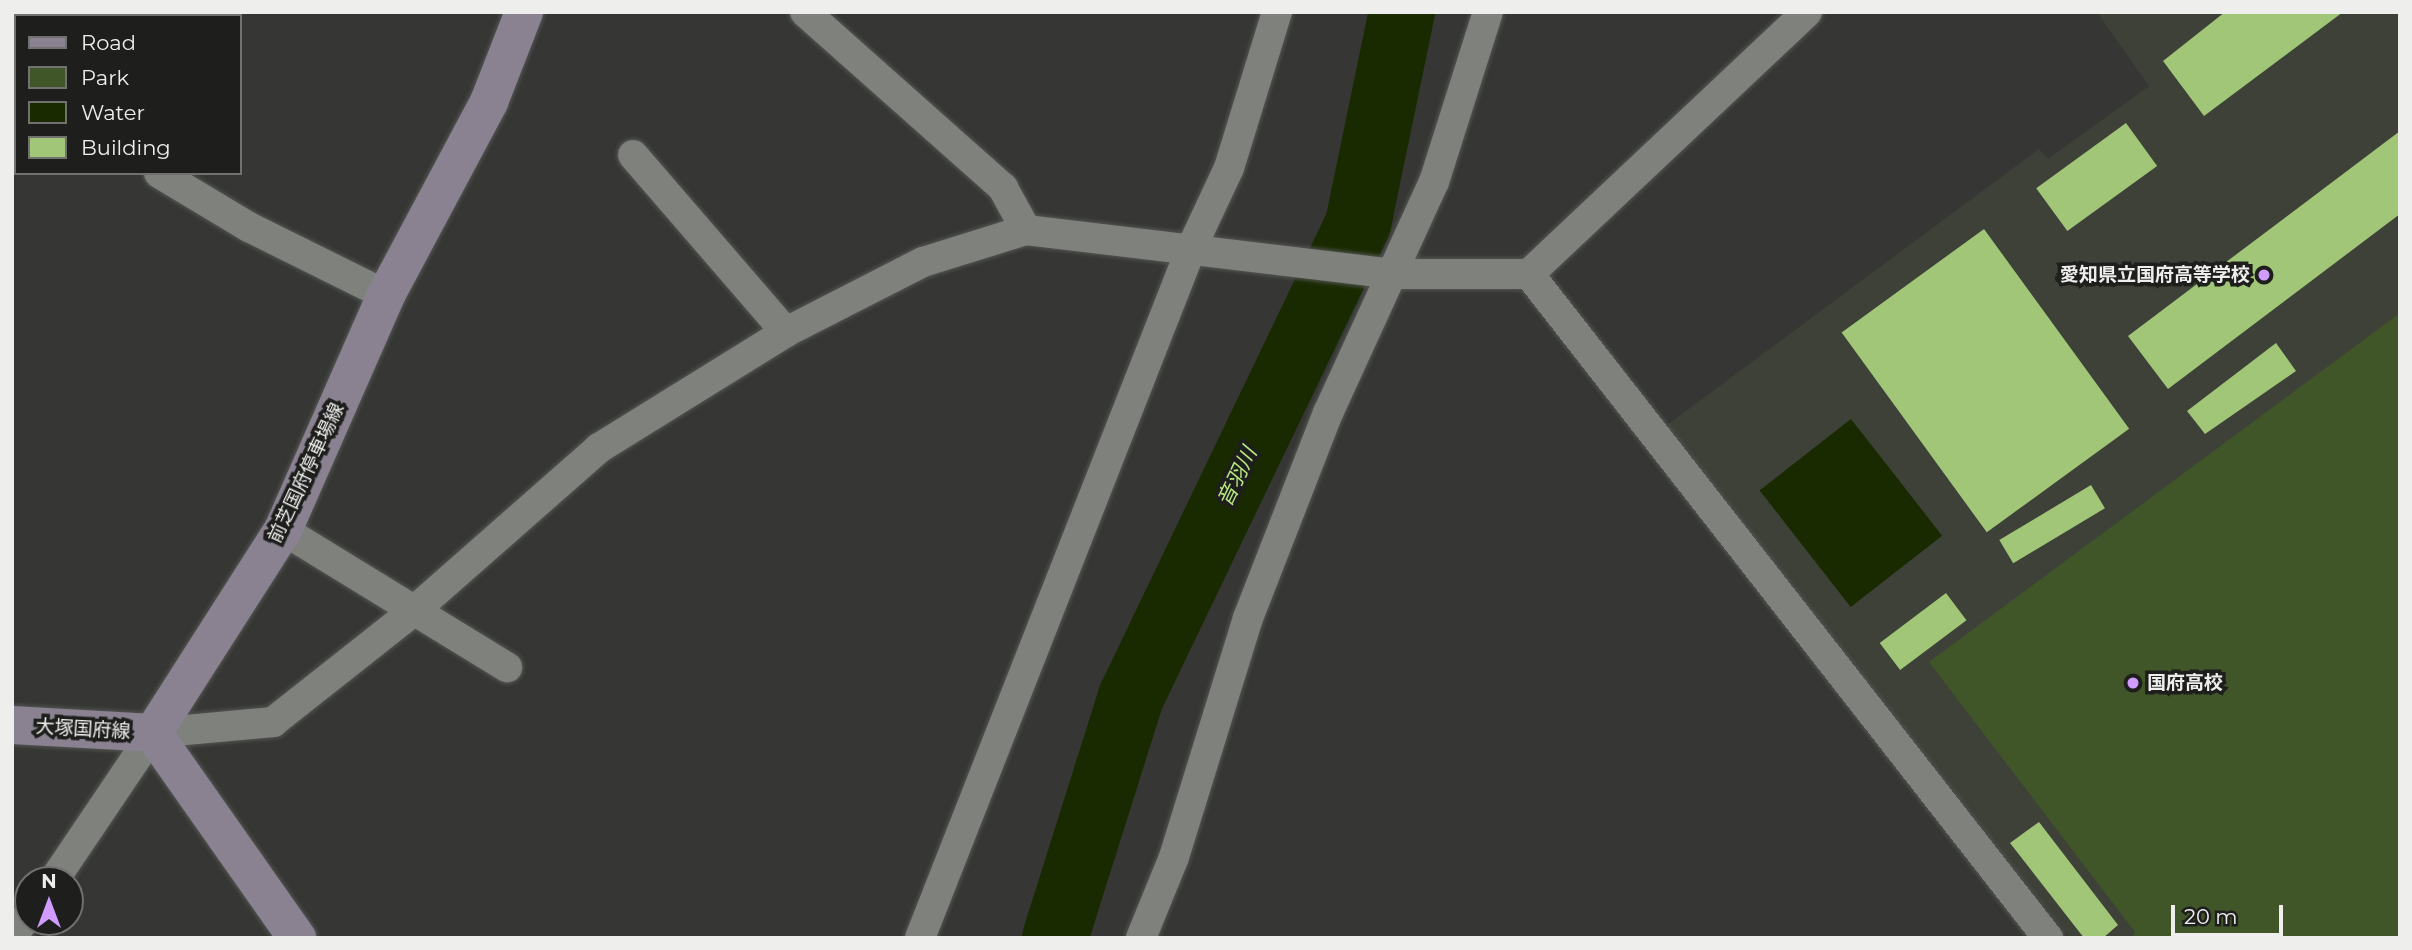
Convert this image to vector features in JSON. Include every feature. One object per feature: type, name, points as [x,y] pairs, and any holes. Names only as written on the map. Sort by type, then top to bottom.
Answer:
[{"type":"main road","name":"前芝国府停車場線","points":[[153,733],[283,530],[386,295],[489,102],[524,12]]},
{"type":"main road","name":"大塚国府線","points":[[12,725],[153,733]]},
{"type":"main road","points":[[153,733],[297,938]]},
{"type":"street","points":[[805,12],[1003,188],[1026,230]]},
{"type":"street","points":[[920,938],[1200,252],[1277,12]]},
{"type":"street","points":[[1141,938],[1174,857],[1248,618],[1384,273],[1434,182],[1488,12]]},
{"type":"street","points":[[63,866],[153,733],[273,722],[416,609],[599,448],[786,332],[923,262],[1026,230],[1384,273],[1529,274],[1807,12]]},
{"type":"street","points":[[633,155],[786,332]]},
{"type":"street","points":[[162,175],[249,227],[386,295]]},
{"type":"street","points":[[1529,274],[2048,938]]},
{"type":"street","points":[[283,530],[507,667]]},
{"type":"shaded area","name":"国府高校","points":[[2097,12],[2400,12],[2400,938],[2070,938],[1663,428],[2039,149],[2048,159],[2149,86]]},
{"type":"green space","points":[[2400,313],[2400,938],[2132,938],[2135,932],[1929,662]]},
{"type":"water","points":[[1851,419],[1942,536],[1851,607],[1760,490]]},
{"type":"building","points":[[2225,12],[2343,12],[2204,116],[2163,61]]},
{"type":"building","points":[[2126,123],[2157,166],[2067,231],[2036,188]]},
{"type":"building","name":"愛知県立国府高等学校","points":[[2400,131],[2400,214],[2168,389],[2128,336]]},
{"type":"building","points":[[1984,229],[2129,429],[1987,532],[1842,332]]},
{"type":"building","points":[[2276,343],[2296,371],[2205,434],[2187,411]]},
{"type":"building","points":[[2091,485],[2105,508],[2013,563],[1999,540]]},
{"type":"building","points":[[1946,593],[1966,620],[1900,670],[1880,643]]},
{"type":"building","points":[[2039,822],[2118,925],[2103,938],[2084,938],[2010,843]]},
{"type":"waterway","name":"音羽川","points":[[1055,938],[1131,697],[1358,224],[1402,12]]},
{"type":"place","name":"愛知県立国府高等学校","points":[[2264,275]]},
{"type":"place","name":"国府高校","points":[[2133,683]]}]
